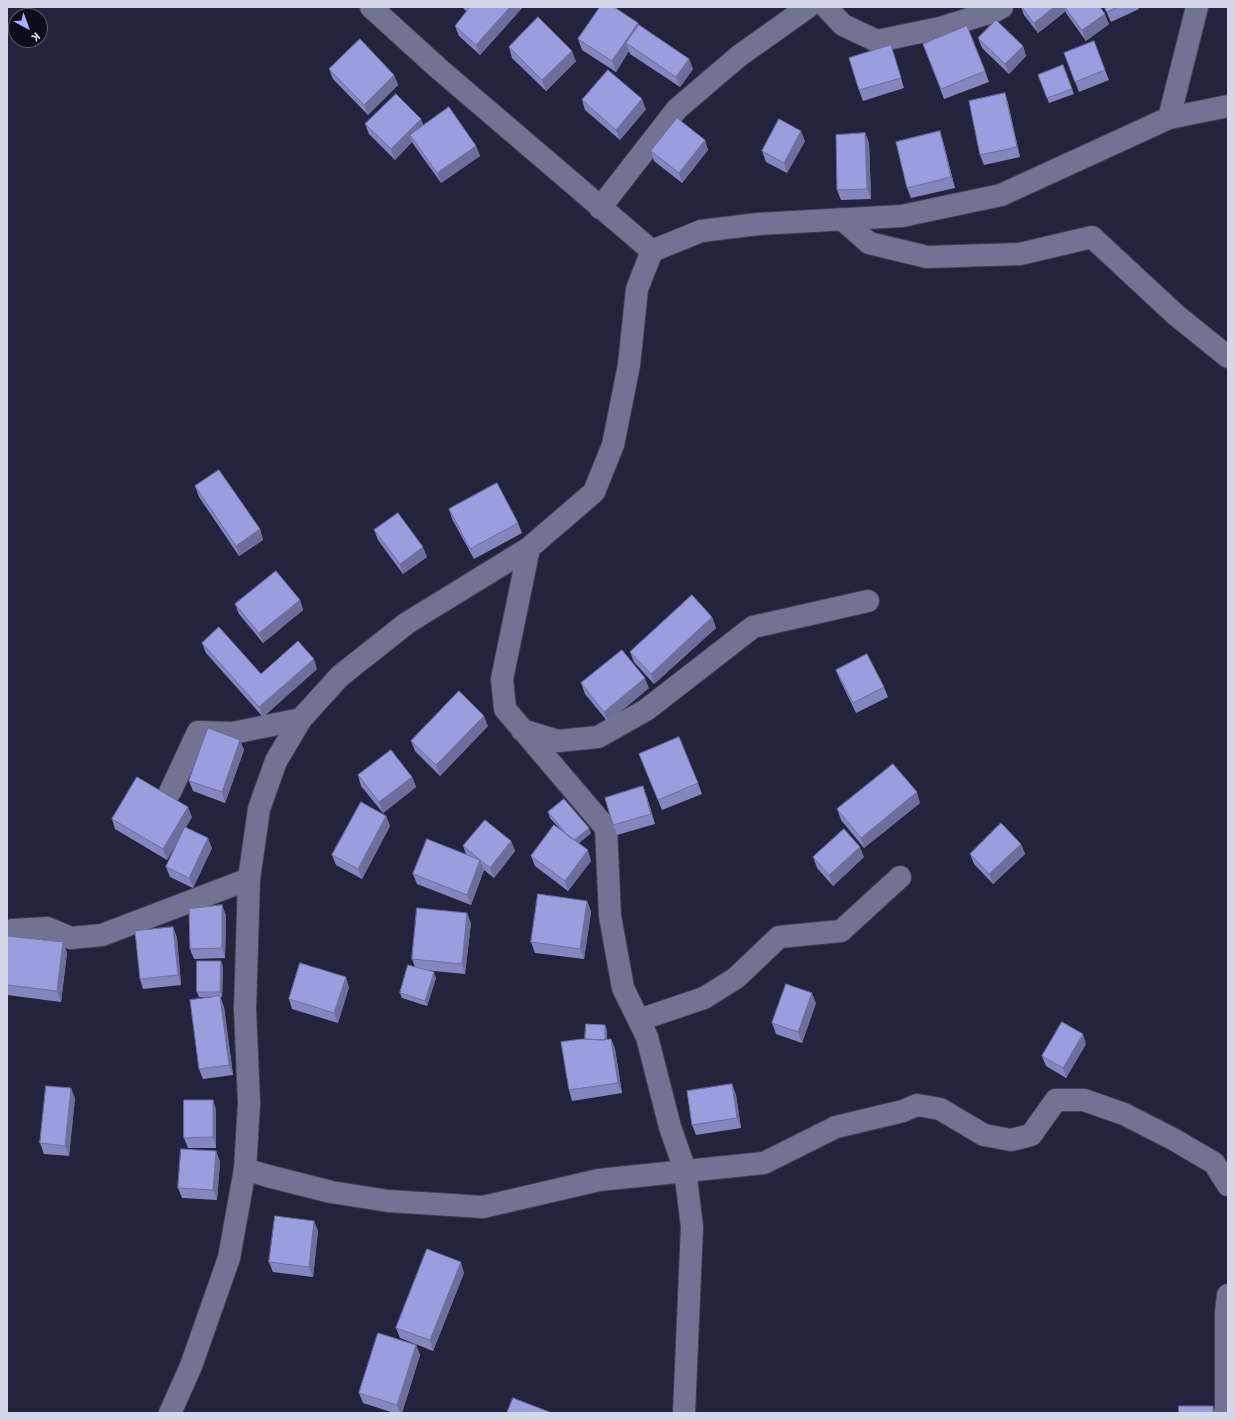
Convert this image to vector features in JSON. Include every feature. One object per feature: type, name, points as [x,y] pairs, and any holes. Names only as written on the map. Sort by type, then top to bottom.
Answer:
[{"type":"street","points":[[371,7],[438,68],[652,251]]},
{"type":"street","points":[[600,208],[677,109],[739,56],[808,7]]},
{"type":"street","points":[[826,7],[843,25],[877,41],[940,28],[995,11],[1002,7]]},
{"type":"street","points":[[1168,118],[1197,7]]},
{"type":"street","points":[[170,1413],[191,1366],[229,1258],[245,1169],[249,1103],[246,1009],[249,879],[259,808],[276,761],[301,719],[340,676],[407,623],[529,548],[594,492],[613,445],[629,366],[637,289],[652,251],[701,231],[758,224],[902,216],[1001,195],[1168,118],[1228,106]]},
{"type":"street","points":[[842,219],[868,243],[927,257],[1020,254],[1092,237],[1176,315],[1228,357]]},
{"type":"street","points":[[529,548],[502,679],[505,709],[606,828],[610,916],[623,988],[647,1038],[670,1127],[685,1170],[692,1227],[684,1413]]},
{"type":"street","points":[[522,730],[558,741],[598,737],[646,710],[753,627],[868,601]]},
{"type":"street","points":[[170,792],[198,732],[233,733],[301,719]]},
{"type":"street","points":[[639,1020],[704,998],[736,978],[779,937],[841,931],[900,877]]},
{"type":"street","points":[[13,930],[47,928],[71,938],[102,935],[249,879]]},
{"type":"street","points":[[245,1169],[331,1192],[381,1200],[483,1207],[599,1180],[764,1163],[836,1127],[903,1111],[917,1105],[940,1109],[984,1135],[1011,1140],[1032,1135],[1056,1100],[1084,1100],[1124,1114],[1173,1139],[1214,1163],[1228,1185]]},
{"type":"street","points":[[1226,1413],[1226,1312],[1228,1295]]},
{"type":"building","points":[[468,7],[510,7],[476,45],[455,26],[469,8]]},
{"type":"building","points":[[600,7],[614,7],[638,23],[612,61],[578,39]]},
{"type":"building","points":[[1022,7],[1054,7],[1034,23]]},
{"type":"building","points":[[1065,7],[1100,7],[1105,14],[1082,30]]},
{"type":"building","points":[[1105,7],[1118,7],[1107,12]]},
{"type":"building","points":[[538,17],[572,51],[542,80],[509,47]]},
{"type":"building","points":[[996,20],[1023,46],[1005,64],[978,38]]},
{"type":"building","points":[[639,25],[689,59],[676,77],[626,43]]},
{"type":"building","points":[[967,26],[985,71],[941,89],[923,44]]},
{"type":"building","points":[[360,39],[394,75],[364,105],[329,69]]},
{"type":"building","points":[[1094,41],[1105,70],[1075,82],[1064,53]]},
{"type":"building","points":[[891,45],[901,78],[859,90],[849,58]]},
{"type":"building","points":[[1063,65],[1072,89],[1047,98],[1038,75]]},
{"type":"building","points":[[608,70],[642,99],[616,130],[582,100]]},
{"type":"building","points":[[1005,93],[1017,147],[980,155],[969,101]]},
{"type":"building","points":[[396,94],[421,119],[391,149],[365,124]]},
{"type":"building","points":[[449,107],[476,146],[437,173],[410,135]]},
{"type":"building","points":[[677,118],[705,140],[679,173],[651,151]]},
{"type":"building","points":[[779,119],[801,131],[784,163],[762,151]]},
{"type":"building","points":[[940,131],[951,177],[907,188],[896,142]]},
{"type":"building","points":[[865,133],[867,189],[837,190],[836,135]]},
{"type":"building","points":[[219,470],[260,529],[236,546],[195,486]]},
{"type":"building","points":[[497,483],[518,523],[470,549],[449,509]]},
{"type":"building","points":[[398,513],[423,547],[400,564],[374,530]]},
{"type":"building","points":[[276,571],[300,600],[259,633],[235,604]]},
{"type":"building","points":[[692,595],[712,617],[651,674],[630,652]]},
{"type":"building","points":[[219,627],[261,674],[298,641],[314,659],[259,707],[202,643]]},
{"type":"building","points":[[622,650],[645,678],[604,712],[581,683]]},
{"type":"building","points":[[867,654],[884,687],[853,703],[836,670]]},
{"type":"building","points":[[459,691],[484,716],[436,765],[411,741]]},
{"type":"building","points":[[208,728],[240,740],[222,792],[189,781]]},
{"type":"building","points":[[679,737],[698,783],[658,800],[639,754]]},
{"type":"building","points":[[391,750],[412,777],[379,802],[358,775]]},
{"type":"building","points":[[893,764],[917,792],[861,838],[837,809]]},
{"type":"building","points":[[137,777],[188,807],[163,849],[112,819]]},
{"type":"building","points":[[643,786],[651,814],[613,825],[605,798]]},
{"type":"building","points":[[564,799],[589,828],[574,840],[569,837],[548,812]]},
{"type":"building","points":[[361,802],[386,816],[358,869],[332,855]]},
{"type":"building","points":[[485,820],[511,841],[490,868],[463,846]]},
{"type":"building","points":[[1001,823],[1021,844],[989,874],[970,854]]},
{"type":"building","points":[[554,825],[588,850],[565,881],[531,856]]},
{"type":"building","points":[[185,827],[208,838],[189,878],[166,867]]},
{"type":"building","points":[[844,829],[860,847],[829,875],[813,857]]},
{"type":"building","points":[[427,839],[480,860],[467,895],[413,874]]},
{"type":"building","points":[[538,894],[587,901],[580,949],[531,942]]},
{"type":"building","points":[[222,905],[222,948],[190,949],[189,909]]},
{"type":"building","points":[[417,908],[467,913],[462,964],[412,959]]},
{"type":"building","points":[[173,927],[178,975],[140,979],[135,931]]},
{"type":"building","points":[[7,936],[63,942],[57,991],[7,985]]},
{"type":"building","points":[[197,961],[221,961],[220,992],[197,992]]},
{"type":"building","points":[[300,963],[346,977],[334,1013],[289,999]]},
{"type":"building","points":[[408,965],[434,972],[425,1001],[400,993]]},
{"type":"building","points":[[786,984],[812,993],[798,1032],[772,1023]]},
{"type":"building","points":[[220,996],[229,1065],[199,1069],[190,1000]]},
{"type":"building","points":[[1062,1022],[1083,1034],[1063,1068],[1042,1056]]},
{"type":"building","points":[[586,1024],[605,1025],[605,1040],[585,1039]]},
{"type":"building","points":[[583,1039],[611,1039],[618,1083],[569,1090],[561,1042]]},
{"type":"building","points":[[732,1084],[737,1118],[692,1125],[687,1091]]},
{"type":"building","points":[[46,1086],[71,1088],[65,1146],[40,1143]]},
{"type":"building","points":[[184,1100],[213,1100],[213,1137],[184,1138]]},
{"type":"building","points":[[181,1149],[216,1151],[213,1190],[178,1188]]},
{"type":"building","points":[[275,1216],[314,1221],[309,1267],[269,1262]]},
{"type":"building","points":[[427,1249],[461,1262],[430,1340],[396,1328]]},
{"type":"building","points":[[378,1333],[416,1345],[397,1405],[359,1393]]},
{"type":"building","points":[[513,1398],[552,1413],[507,1413]]},
{"type":"building","points":[[1179,1406],[1213,1406],[1213,1413],[1179,1413]]}]
